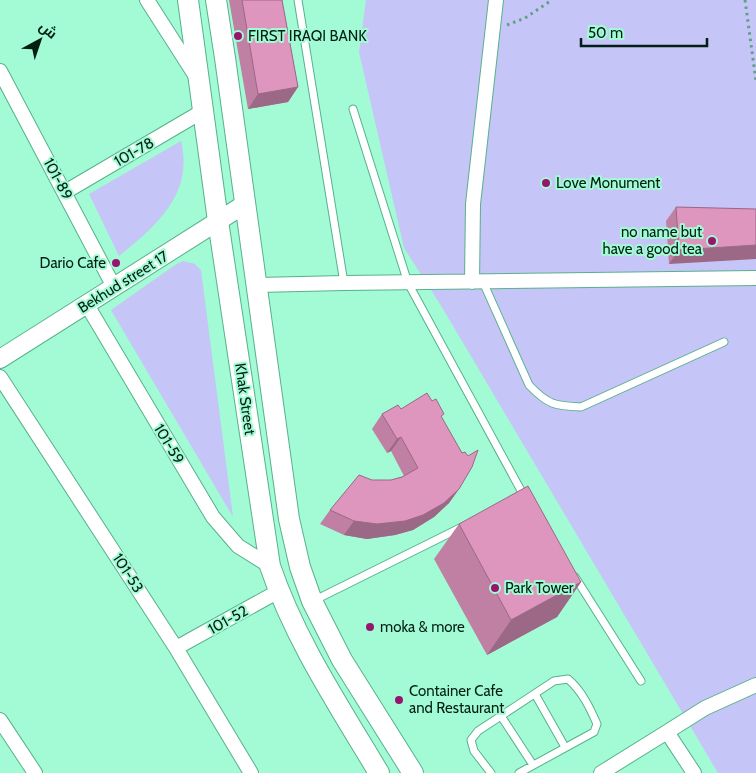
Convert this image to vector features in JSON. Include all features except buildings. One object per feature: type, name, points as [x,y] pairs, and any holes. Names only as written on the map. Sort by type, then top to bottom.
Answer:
[{"type":"main road","name":"Khak Street","points":[[188,0],[218,221],[270,566],[279,591],[318,671],[379,773]]},
{"type":"main road","points":[[216,0],[288,519],[300,568],[312,601],[342,660],[413,773]]},
{"type":"street","points":[[147,0],[200,81]]},
{"type":"street","points":[[478,282],[473,204],[496,0]]},
{"type":"street","name":"101-89","points":[[0,71],[114,287]]},
{"type":"street","name":"101-78","points":[[65,192],[203,111]]},
{"type":"street","name":"Bekhud street 17","points":[[0,359],[245,204]]},
{"type":"street","points":[[257,285],[408,282],[754,282]]},
{"type":"street","name":"101-59","points":[[87,305],[212,517],[238,546],[270,566]]},
{"type":"street","name":"101-53","points":[[0,377],[176,648],[250,773]]},
{"type":"street","name":"101-52","points":[[176,648],[279,591]]},
{"type":"street","points":[[601,773],[705,708],[756,685]]},
{"type":"street","points":[[0,720],[35,773]]},
{"type":"street","points":[[668,732],[694,773]]},
{"type":"lane","points":[[298,0],[344,283]]},
{"type":"lane","points":[[353,108],[408,282],[530,504]]},
{"type":"lane","points":[[478,282],[529,385],[542,398],[558,406],[581,407],[724,342]]},
{"type":"lane","points":[[515,500],[524,496]]},
{"type":"lane","points":[[312,601],[471,522]]},
{"type":"lane","points":[[572,572],[641,681]]},
{"type":"lane","points":[[491,773],[474,751],[471,740],[478,731],[554,681],[568,679],[577,687],[593,714],[597,724],[594,732],[519,773]]},
{"type":"lane","points":[[535,694],[565,747]]},
{"type":"lane","points":[[501,716],[533,765]]},
{"type":"path","points":[[492,32],[525,18],[552,0]]},
{"type":"path","points":[[744,0],[756,81]]},
{"type":"shaded area","points":[[366,0],[756,0],[756,773],[718,773],[440,304],[404,248],[359,52]]},
{"type":"shaded area","points":[[181,141],[184,160],[182,177],[177,193],[169,207],[158,220],[119,256],[89,194]]},
{"type":"shaded area","points":[[183,261],[195,264],[201,270],[233,517],[111,310]]},
{"type":"place","name":"FIRST IRAQI BANK","points":[[238,36]]},
{"type":"place","name":"Love Monument","points":[[546,183]]},
{"type":"place","name":"no name but have a good tea","points":[[712,241]]},
{"type":"place","name":"Dario Cafe","points":[[116,263]]},
{"type":"place","name":"Park Tower","points":[[495,588]]},
{"type":"place","name":"moka & more","points":[[370,627]]},
{"type":"place","name":"Container Cafe and Restaurant","points":[[399,700]]}]
